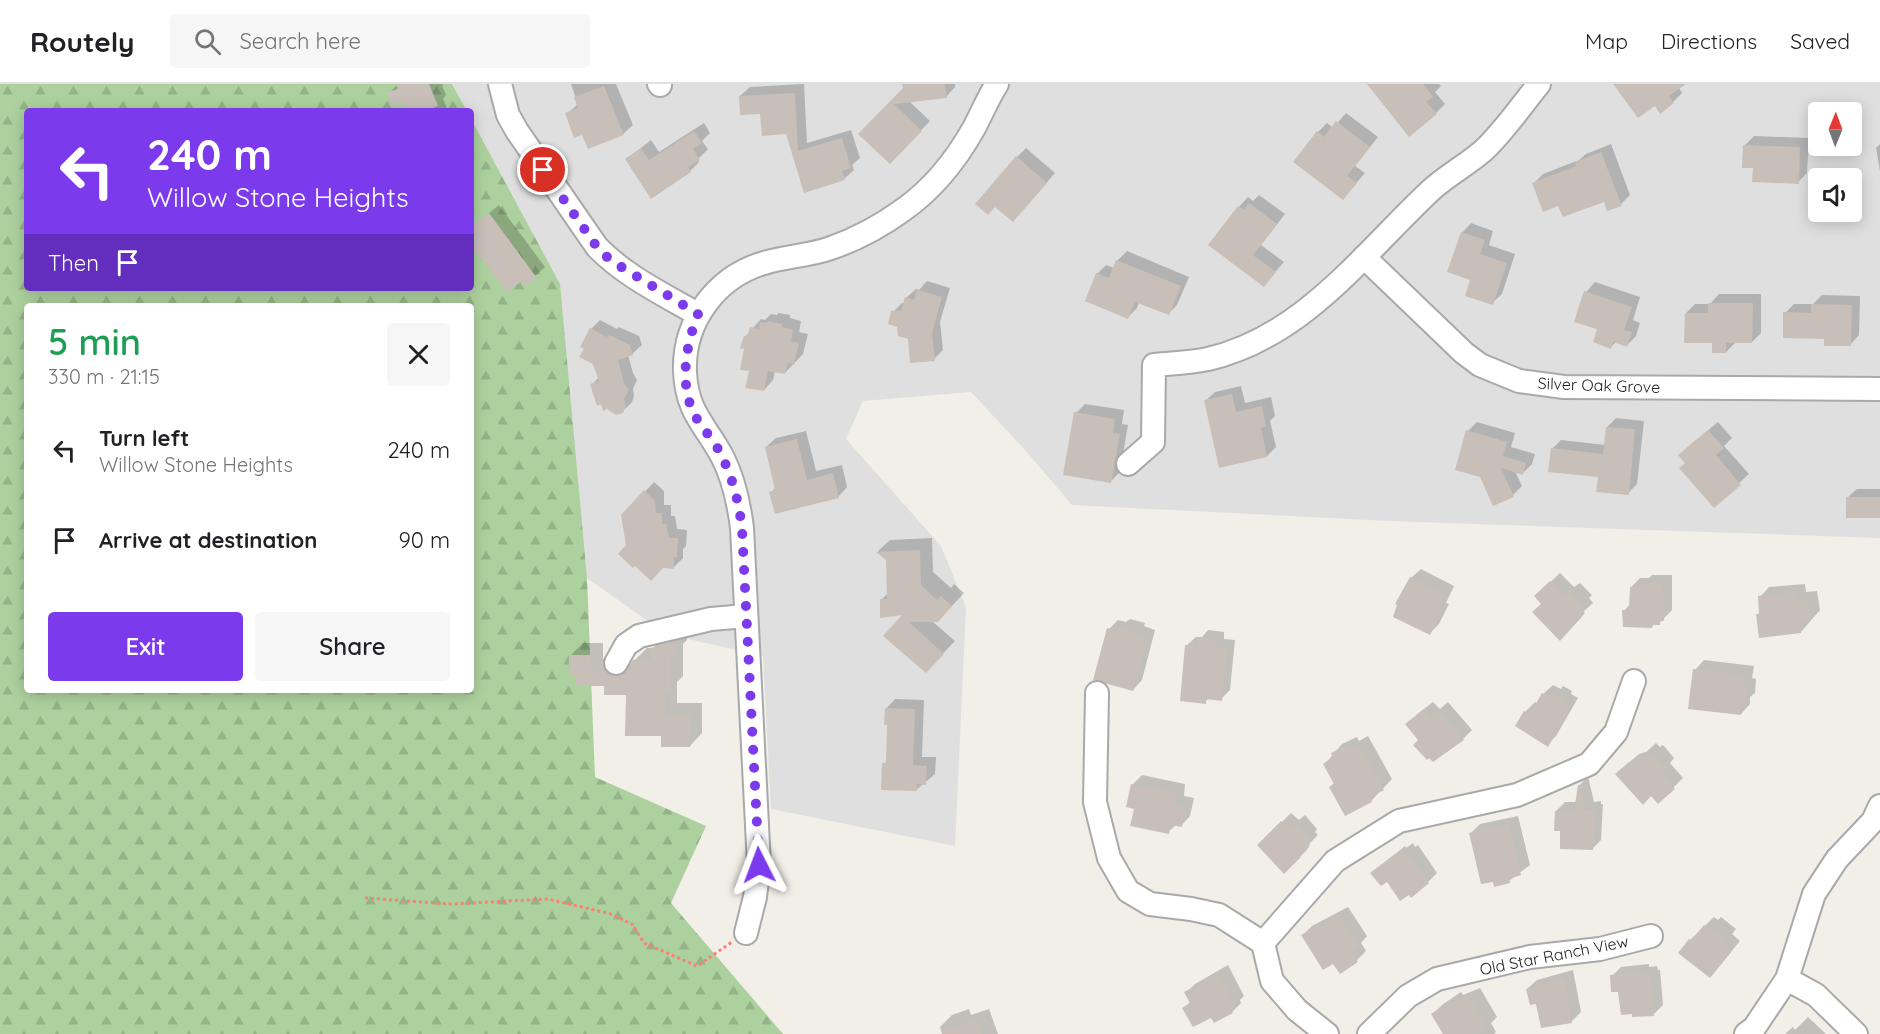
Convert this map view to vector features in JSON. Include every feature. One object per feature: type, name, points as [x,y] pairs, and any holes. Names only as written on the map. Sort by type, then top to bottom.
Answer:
[{"type":"street","points":[[500,84],[508,115],[517,131],[597,247],[625,271],[698,314]]},
{"type":"street","points":[[746,933],[755,897],[759,865],[742,528],[737,497],[724,461],[693,412],[688,395],[685,371],[691,332],[698,314],[710,298],[742,273],[762,263],[812,253],[846,242],[867,233],[905,210],[923,195],[956,158],[997,84]]},
{"type":"street","points":[[1128,464],[1153,442],[1154,364],[1208,359],[1258,342],[1308,311],[1432,189],[1465,166],[1504,129],[1539,84]]},
{"type":"street","name":"Silver Oak Grove","points":[[1364,257],[1464,353],[1497,374],[1519,381],[1564,387],[1880,389]]},
{"type":"street","points":[[616,663],[626,645],[639,636],[698,621],[746,616]]},
{"type":"street","points":[[1263,943],[1335,861],[1399,821],[1517,795],[1589,764],[1616,732],[1634,681]]},
{"type":"street","points":[[1097,693],[1095,802],[1109,858],[1128,891],[1150,904],[1219,915],[1263,943],[1272,981],[1296,1010],[1326,1034]]},
{"type":"street","points":[[1746,1034],[1754,1028],[1787,979],[1814,894],[1837,859],[1878,815]]},
{"type":"street","name":"Old Star Ranch View","points":[[1369,1034],[1408,996],[1437,979],[1530,957],[1600,949],[1651,936]]},
{"type":"street","points":[[1787,979],[1816,995],[1856,1034]]},
{"type":"path","points":[[365,898],[451,904],[548,899],[611,914],[632,924],[644,943],[696,966],[746,933]]},
{"type":"shaded area","points":[[452,84],[1880,84],[1880,538],[1389,521],[1072,505],[971,392],[863,401],[846,439],[941,546],[966,607],[955,846],[771,809],[763,656],[666,634],[587,578],[570,421],[474,128],[474,108],[465,108]]},
{"type":"green space","points":[[0,84],[452,84],[465,108],[24,108],[24,291],[474,291],[474,125],[560,284],[587,578],[595,777],[706,826],[671,903],[783,1034],[0,1034]]},
{"type":"building","points":[[396,84],[429,84],[438,106],[404,108],[402,102],[392,107],[387,92],[398,89]]},
{"type":"building","points":[[902,84],[945,84],[947,98],[894,104],[922,131],[890,164],[858,134],[903,88]]},
{"type":"building","points":[[1367,84],[1423,84],[1433,97],[1426,102],[1437,114],[1409,137]]},
{"type":"building","points":[[1613,84],[1686,84],[1669,96],[1674,103],[1660,114],[1655,106],[1638,118]]},
{"type":"building","points":[[604,86],[624,135],[588,149],[582,135],[574,138],[565,113],[578,108],[574,97]]},
{"type":"building","points":[[795,93],[798,151],[842,138],[851,168],[842,171],[845,180],[804,193],[786,134],[762,136],[760,114],[740,115],[739,96]]},
{"type":"building","points":[[1336,121],[1370,147],[1347,176],[1357,183],[1343,200],[1293,162],[1317,131],[1324,137]]},
{"type":"building","points":[[694,131],[702,143],[693,149],[700,160],[688,167],[691,172],[651,199],[625,159],[641,148],[649,160]]},
{"type":"building","points":[[1743,145],[1800,147],[1799,184],[1752,182],[1753,168],[1742,168]]},
{"type":"building","points":[[1601,152],[1622,206],[1607,211],[1604,202],[1563,217],[1558,206],[1543,212],[1532,183],[1576,166],[1575,162]]},
{"type":"building","points":[[1016,156],[1047,183],[1013,222],[995,207],[988,215],[975,204]]},
{"type":"building","points":[[1249,203],[1277,224],[1253,255],[1276,272],[1264,287],[1208,245],[1238,206],[1244,210]]},
{"type":"building","points":[[489,213],[537,278],[525,286],[522,281],[507,292],[474,249],[474,224]]},
{"type":"building","points":[[1461,232],[1485,240],[1480,254],[1507,263],[1493,305],[1465,296],[1470,280],[1447,272]]},
{"type":"building","points":[[1116,260],[1181,286],[1169,315],[1135,302],[1128,319],[1085,301],[1096,273],[1109,278]]},
{"type":"building","points":[[917,290],[942,297],[932,333],[935,361],[910,363],[908,339],[898,336],[897,327],[888,324],[891,311],[901,310],[905,297],[914,300]]},
{"type":"building","points":[[1584,291],[1632,307],[1624,330],[1632,332],[1627,347],[1613,342],[1611,349],[1593,342],[1597,329],[1574,322]]},
{"type":"building","points":[[1708,303],[1753,303],[1752,343],[1726,343],[1726,353],[1712,353],[1712,343],[1684,343],[1685,313],[1708,313]]},
{"type":"building","points":[[1811,304],[1852,305],[1851,346],[1824,346],[1824,339],[1783,338],[1783,312],[1811,313]]},
{"type":"building","points":[[768,321],[782,324],[782,327],[793,330],[791,341],[799,343],[794,365],[788,363],[785,374],[768,371],[764,391],[745,388],[749,371],[740,370],[744,349],[740,348],[744,336],[747,337],[750,327],[759,329],[760,322],[767,323]]},
{"type":"building","points":[[590,328],[630,345],[633,355],[618,360],[624,383],[629,390],[624,399],[626,406],[623,413],[616,415],[607,409],[603,411],[601,404],[597,406],[590,384],[599,381],[593,364],[579,357],[584,349],[580,347]]},
{"type":"building","points":[[1232,394],[1236,412],[1262,406],[1266,427],[1261,428],[1267,457],[1219,468],[1204,400]]},
{"type":"building","points":[[1074,412],[1115,419],[1113,433],[1120,434],[1111,483],[1063,475]]},
{"type":"building","points":[[1606,427],[1635,429],[1629,495],[1596,492],[1598,477],[1548,472],[1551,448],[1603,454]]},
{"type":"building","points":[[1466,430],[1507,442],[1503,456],[1526,463],[1523,475],[1501,468],[1514,497],[1493,506],[1480,477],[1455,470]]},
{"type":"building","points":[[1708,430],[1724,448],[1716,455],[1741,485],[1714,508],[1679,468],[1685,463],[1678,455]]},
{"type":"building","points":[[797,439],[807,480],[833,473],[839,498],[775,514],[769,492],[775,490],[765,447]]},
{"type":"building","points":[[644,490],[655,501],[656,513],[662,513],[662,524],[666,524],[669,538],[678,538],[674,569],[663,568],[651,581],[618,554],[626,545],[621,515]]},
{"type":"building","points":[[1846,497],[1880,497],[1880,518],[1846,518]]},
{"type":"building","points":[[920,550],[921,585],[937,600],[941,596],[952,606],[938,622],[909,622],[944,654],[926,673],[883,636],[902,615],[880,618],[880,599],[887,599],[886,560],[876,552]]},
{"type":"building","points":[[1410,577],[1446,595],[1438,612],[1441,613],[1430,635],[1393,617],[1397,605],[1395,604]]},
{"type":"building","points":[[1550,581],[1564,595],[1570,591],[1583,606],[1581,608],[1585,613],[1560,641],[1532,612],[1541,604],[1534,596]]},
{"type":"building","points":[[1641,584],[1663,584],[1664,621],[1660,621],[1660,625],[1652,625],[1652,628],[1623,627],[1622,610],[1629,610],[1630,587],[1641,586]]},
{"type":"building","points":[[1796,592],[1797,601],[1808,600],[1811,621],[1800,623],[1801,633],[1759,638],[1756,614],[1759,614],[1758,596]]},
{"type":"building","points":[[1119,627],[1137,632],[1136,636],[1147,639],[1133,691],[1093,680],[1107,628],[1118,631]]},
{"type":"building","points":[[1197,639],[1215,641],[1215,648],[1227,649],[1222,701],[1206,699],[1206,704],[1180,701],[1185,645],[1197,645]]},
{"type":"building","points":[[676,641],[676,654],[671,654],[671,690],[665,690],[665,715],[690,715],[690,747],[661,747],[661,736],[625,736],[626,695],[604,695],[604,686],[575,686],[575,676],[569,676],[569,655],[591,655],[591,671],[605,671],[617,676],[623,674],[633,660],[651,660],[651,648]]},
{"type":"building","points":[[1693,669],[1745,675],[1744,687],[1748,688],[1746,704],[1742,704],[1741,715],[1688,709]]},
{"type":"building","points":[[1542,693],[1551,698],[1553,695],[1564,700],[1563,703],[1570,708],[1548,747],[1515,726],[1524,711],[1530,714]]},
{"type":"building","points":[[885,708],[915,709],[913,765],[927,766],[926,785],[917,784],[917,791],[881,790],[882,763],[886,763]]},
{"type":"building","points":[[1423,710],[1430,717],[1438,710],[1464,740],[1433,762],[1429,758],[1427,760],[1413,745],[1418,740],[1405,724]]},
{"type":"building","points":[[1359,744],[1384,790],[1370,797],[1372,802],[1345,816],[1329,787],[1334,784],[1323,764],[1333,757],[1331,753],[1347,745],[1349,749]]},
{"type":"building","points":[[1646,752],[1650,755],[1653,753],[1666,768],[1662,773],[1675,789],[1658,804],[1651,796],[1643,805],[1615,774]]},
{"type":"building","points":[[1131,784],[1177,793],[1175,805],[1185,807],[1182,827],[1170,825],[1169,834],[1130,826],[1134,809],[1126,807]]},
{"type":"building","points":[[1578,785],[1581,785],[1585,810],[1595,812],[1593,850],[1560,849],[1560,831],[1554,831],[1555,811],[1574,811]]},
{"type":"building","points":[[1281,821],[1289,828],[1295,824],[1309,839],[1307,842],[1310,845],[1284,874],[1257,845]]},
{"type":"building","points":[[1509,824],[1521,875],[1509,879],[1510,883],[1494,887],[1493,882],[1481,884],[1469,833]]},
{"type":"building","points":[[1403,852],[1405,855],[1408,854],[1429,883],[1411,898],[1409,895],[1400,901],[1387,882],[1381,886],[1370,873],[1395,854],[1397,856]]},
{"type":"building","points":[[1339,915],[1359,947],[1352,952],[1358,962],[1340,974],[1333,964],[1323,970],[1301,935]]},
{"type":"building","points":[[1704,925],[1708,929],[1711,925],[1728,938],[1724,944],[1732,951],[1710,978],[1678,953]]},
{"type":"building","points":[[1640,972],[1641,975],[1649,975],[1651,979],[1654,1016],[1621,1015],[1618,992],[1611,992],[1610,975]]},
{"type":"building","points":[[1219,973],[1236,1006],[1231,1010],[1233,1013],[1214,1023],[1211,1018],[1193,1027],[1182,1008],[1190,1003],[1184,992]]},
{"type":"building","points":[[1564,978],[1572,1023],[1541,1028],[1536,1004],[1530,1005],[1526,989]]},
{"type":"building","points":[[1470,996],[1488,1028],[1479,1034],[1443,1034],[1431,1014],[1452,1000],[1453,1003]]},
{"type":"building","points":[[977,1020],[982,1034],[943,1034],[942,1031]]},
{"type":"route","points":[[543,170],[597,247],[610,260],[698,314],[691,332],[687,353],[685,371],[688,395],[693,412],[716,444],[724,461],[739,506],[742,528],[759,865]]}]
